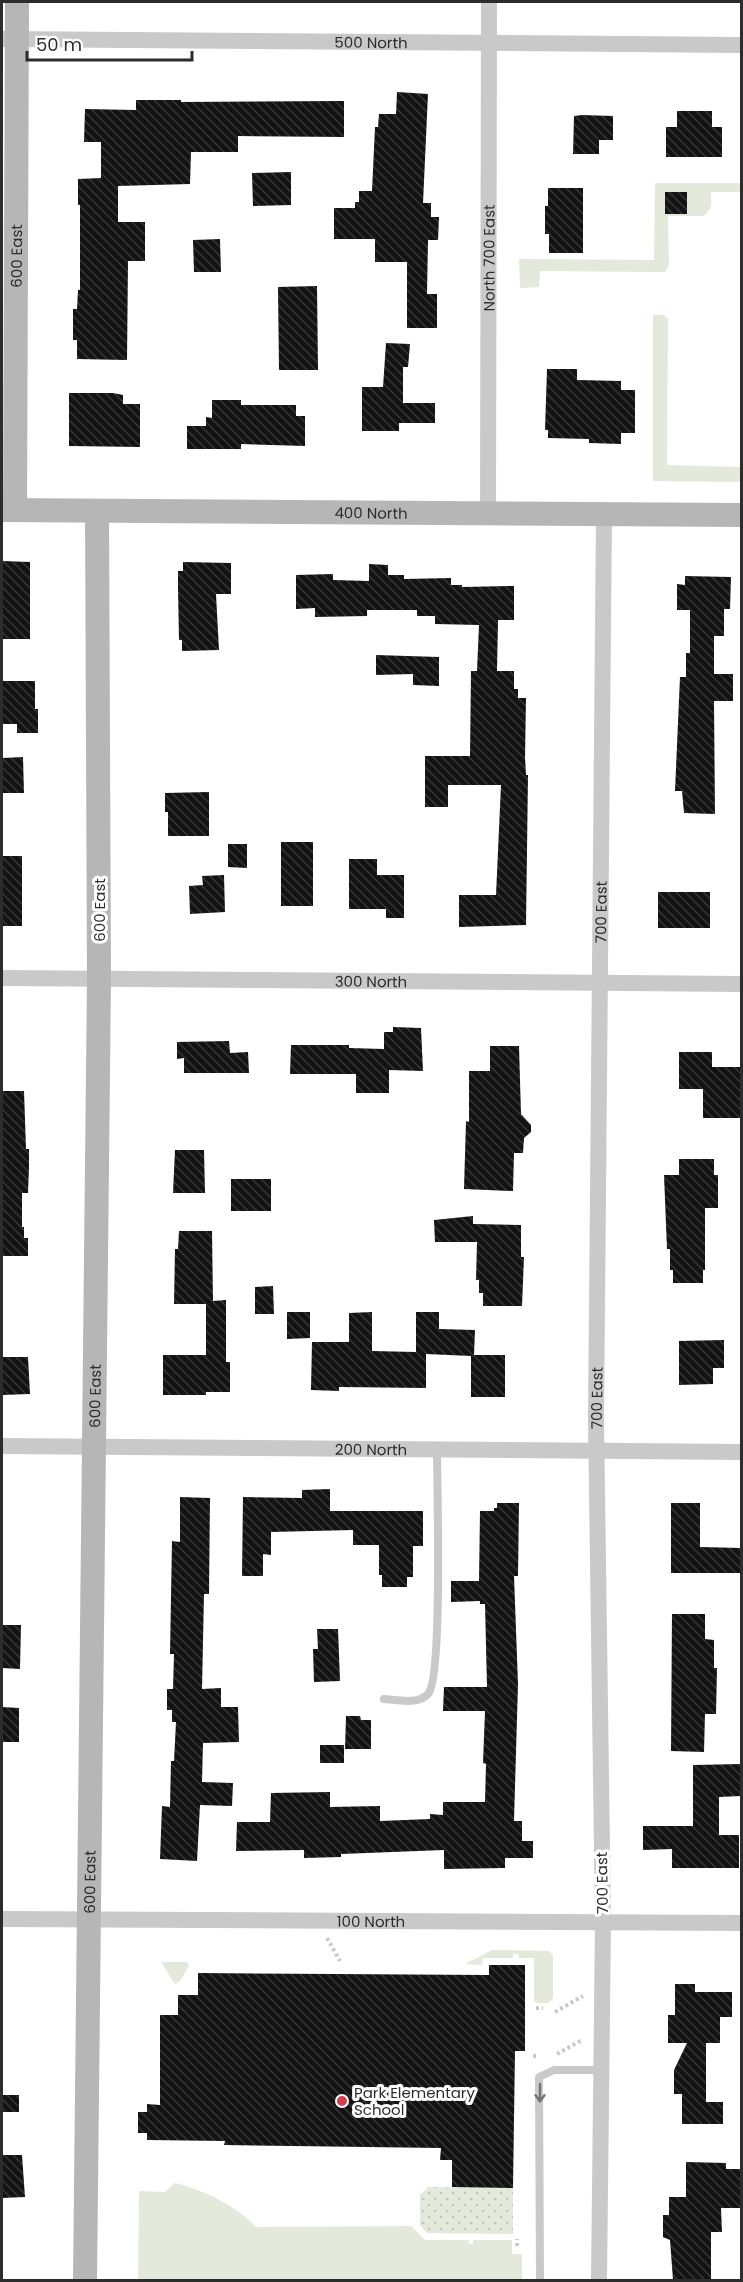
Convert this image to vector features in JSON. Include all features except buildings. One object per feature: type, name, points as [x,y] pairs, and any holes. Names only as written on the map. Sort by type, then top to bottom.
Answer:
[{"type":"street","name":"600 East","points":[[8,510],[9,39],[17,2]]},
{"type":"street","name":"North 700 East","points":[[488,514],[489,2]]},
{"type":"street","name":"500 North","points":[[9,39],[741,45]]},
{"type":"street","name":"400 North","points":[[8,510],[741,515]]},
{"type":"street","name":"600 East","points":[[85,2280],[92,1447],[99,979],[97,511]]},
{"type":"street","name":"700 East","points":[[599,2280],[603,1922],[596,1451],[603,514]]},
{"type":"street","name":"300 North","points":[[2,978],[599,981],[741,984]]},
{"type":"street","name":"200 North","points":[[2,1446],[741,1452]]},
{"type":"street","name":"100 North","points":[[2,1919],[741,1923]]},
{"type":"lane","points":[[384,1699],[418,1700],[430,1693],[435,1677],[438,1601],[437,1450]]},
{"type":"lane","points":[[540,2280],[540,2077],[554,2070],[602,2070]]},
{"type":"path","points":[[327,1937],[340,1961]]},
{"type":"path","points":[[555,2012],[602,1986]]},
{"type":"path","points":[[536,2008],[543,2008]]},
{"type":"path","points":[[554,2056],[602,2026]]},
{"type":"path","points":[[517,2239],[517,2246]]},
{"type":"shaded area","points":[[655,183],[741,183],[741,192],[711,192],[710,209],[703,216],[668,216],[669,265],[665,272],[540,271],[539,287],[520,288],[519,259],[654,260]]},
{"type":"shaded area","points":[[653,315],[664,315],[668,319],[667,465],[741,467],[741,482],[653,481]]},
{"type":"shaded area","points":[[492,1950],[549,1951],[553,1955],[553,1998],[548,2003],[534,2001],[534,1958],[519,1958],[518,1954],[513,1954],[513,1958],[483,1958],[482,1965],[465,1964]]},
{"type":"shaded area","points":[[161,1962],[187,1962],[189,1966],[180,1981],[175,1984]]},
{"type":"shaded area","points":[[175,2183],[218,2199],[256,2227],[411,2226],[425,2240],[469,2240],[469,2244],[473,2244],[473,2240],[512,2240],[512,2254],[522,2254],[522,2280],[138,2280],[139,2191],[165,2192]]},
{"type":"shaded area","points":[[428,2187],[513,2188],[513,2234],[427,2233],[420,2225],[420,2195]]},
{"type":"place","name":"Park Elementary School","points":[[342,2101]]}]
